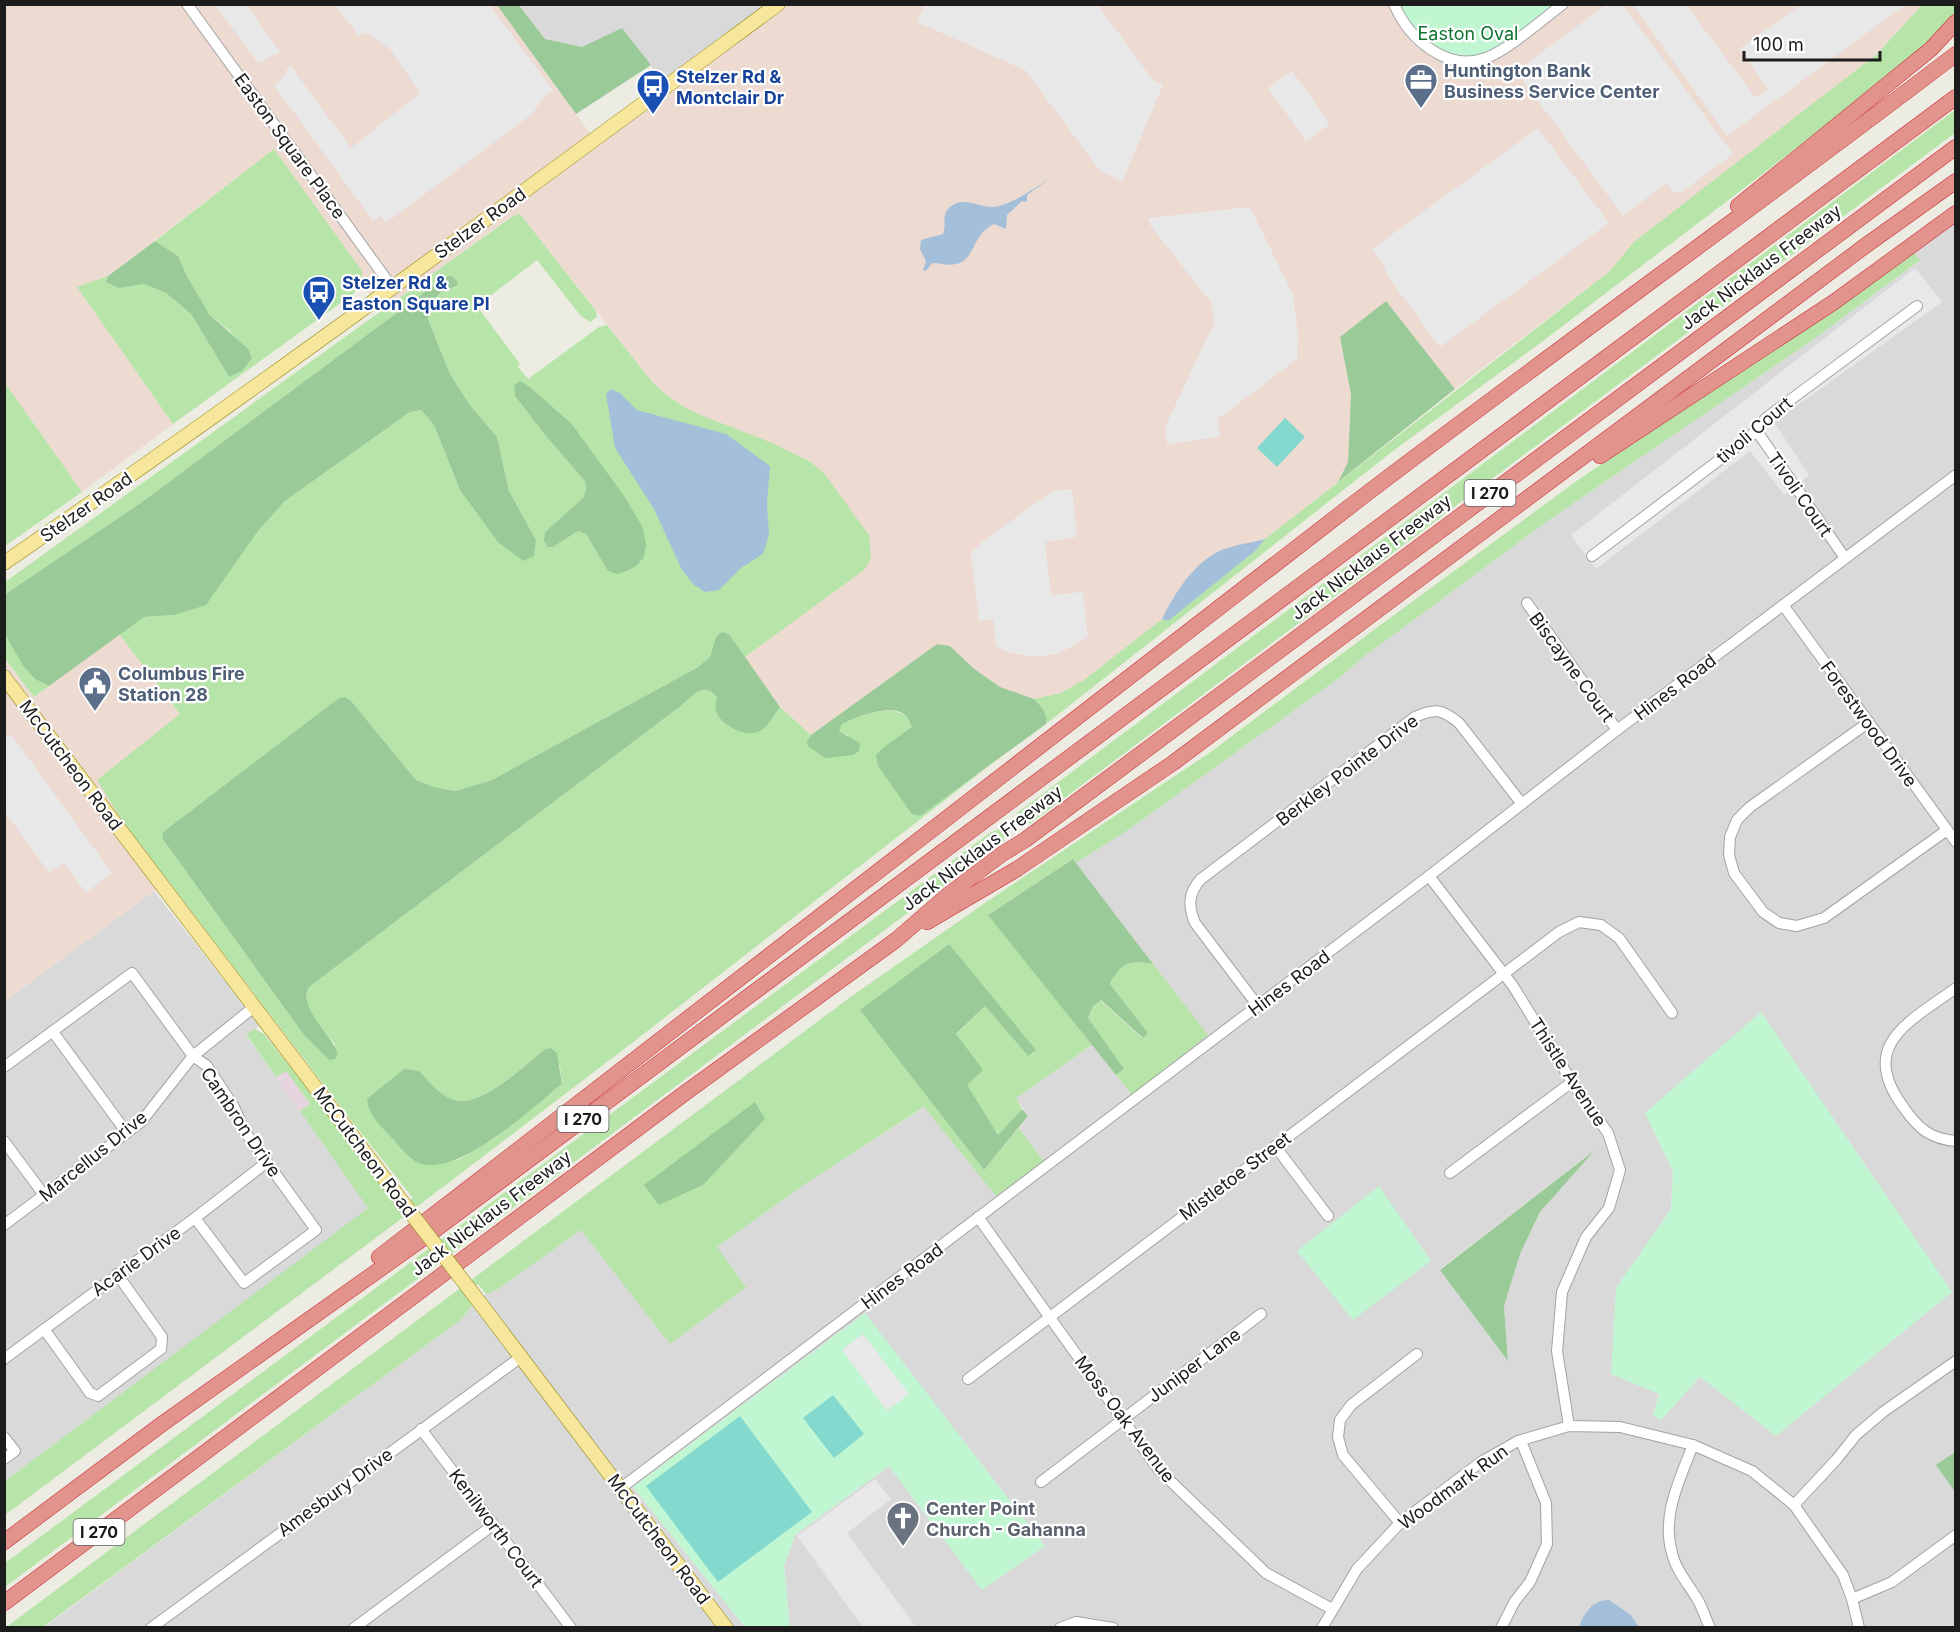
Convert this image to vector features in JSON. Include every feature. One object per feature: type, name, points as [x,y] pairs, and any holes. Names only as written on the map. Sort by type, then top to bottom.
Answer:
[{"type":"highway","points":[[162,1424],[988,784],[1678,255],[1922,56],[1956,22]]},
{"type":"highway","points":[[1363,496],[1956,54]]},
{"type":"highway","name":"Jack Nicklaus Freeway","points":[[4,1542],[162,1424],[433,1231],[1956,97]]},
{"type":"highway","name":"Jack Nicklaus Freeway","points":[[4,1603],[676,1100],[896,940],[984,867],[1024,840],[1956,147]]},
{"type":"highway","points":[[896,940],[1017,869],[1173,763],[1856,253],[1956,181]]},
{"type":"highway","points":[[1506,515],[1580,470],[1824,309],[1956,213]]},
{"type":"main road","name":"Stelzer Road","points":[[4,564],[392,286],[778,4]]},
{"type":"main road","name":"McCutcheon Road","points":[[4,677],[726,1628]]},
{"type":"street","name":"Easton Square Place","points":[[187,4],[392,286]]},
{"type":"street","points":[[1394,4],[1418,40],[1442,57],[1457,61],[1486,58],[1563,4]]},
{"type":"street","name":"tivoli Court","points":[[1592,556],[1751,436],[1766,418],[1917,306]]},
{"type":"street","name":"Tivoli Court","points":[[1756,430],[1845,558]]},
{"type":"street","name":"Hines Road","points":[[621,1488],[1956,475]]},
{"type":"street","name":"Biscayne Court","points":[[1527,603],[1617,730]]},
{"type":"street","name":"Forestwood Drive","points":[[1783,605],[1956,842]]},
{"type":"street","name":"Berkley Pointe Drive","points":[[1258,1006],[1195,923],[1190,910],[1190,896],[1194,886],[1201,879],[1415,717],[1430,711],[1446,713],[1459,723],[1522,804]]},
{"type":"street","points":[[1869,722],[1750,807],[1737,820],[1730,837],[1729,855],[1734,873],[1763,912],[1779,923],[1797,926],[1824,918],[1947,830]]},
{"type":"street","name":"Thistle Avenue","points":[[1430,876],[1503,974],[1572,1082],[1608,1133],[1620,1170],[1609,1208],[1586,1237],[1562,1292],[1557,1351],[1569,1426]]},
{"type":"street","name":"Mistletoe Street","points":[[968,1379],[1559,932],[1579,922],[1601,925],[1618,938],[1672,1013]]},
{"type":"street","name":"Cambron Drive","points":[[53,1032],[132,973],[194,1056],[207,1066],[234,1107],[245,1132],[315,1230],[244,1283],[195,1218]]},
{"type":"street","points":[[1956,988],[1904,1026],[1893,1039],[1886,1056],[1886,1076],[1894,1094],[1919,1128],[1935,1138],[1956,1141]]},
{"type":"street","name":"Marcellus Drive","points":[[4,1225],[141,1122],[194,1056],[254,1008]]},
{"type":"street","points":[[4,1067],[53,1032],[127,1133]]},
{"type":"street","points":[[1450,1173],[1572,1082]]},
{"type":"street","points":[[4,1141],[44,1195]]},
{"type":"street","points":[[1275,1146],[1328,1216]]},
{"type":"street","name":"Acarie Drive","points":[[4,1359],[267,1162]]},
{"type":"street","name":"Moss Oak Avenue","points":[[978,1218],[1159,1470],[1266,1573],[1332,1609]]},
{"type":"street","points":[[44,1329],[90,1393],[98,1396],[161,1349],[162,1337],[117,1274]]},
{"type":"street","name":"Juniper Lane","points":[[1041,1482],[1261,1314]]},
{"type":"street","points":[[1400,1523],[1343,1455],[1338,1437],[1341,1420],[1351,1405],[1417,1354]]},
{"type":"street","name":"Amesbury Drive","points":[[151,1628],[521,1357]]},
{"type":"street","points":[[1794,1505],[1856,1435],[1883,1412],[1956,1361]]},
{"type":"street","name":"Woodmark Run","points":[[1322,1628],[1357,1569],[1400,1523],[1481,1462],[1538,1434],[1569,1426],[1620,1427],[1693,1445],[1752,1471],[1794,1505],[1843,1575],[1859,1628]]},
{"type":"street","name":"Kenilworth Court","points":[[421,1429],[566,1626]]},
{"type":"street","points":[[4,1437],[15,1451],[4,1459]]},
{"type":"street","points":[[1502,1628],[1515,1601],[1530,1582],[1547,1544],[1546,1503],[1521,1441]]},
{"type":"street","points":[[1693,1445],[1673,1499],[1668,1527],[1672,1554],[1689,1588],[1699,1602],[1710,1628]]},
{"type":"street","points":[[354,1628],[493,1525]]},
{"type":"street","points":[[1852,1599],[1892,1582],[1956,1535]]},
{"type":"street","points":[[1060,1628],[1076,1622],[1113,1628]]},
{"type":"shaded area","points":[[489,4],[553,90],[545,95],[532,114],[386,223],[380,216],[373,221],[274,85],[280,81],[290,65],[351,148],[420,93],[390,49],[365,32],[359,36],[335,5]]},
{"type":"shaded area","points":[[4,5],[497,5],[594,139],[778,5],[1922,5],[1877,54],[1635,242],[1610,271],[1455,389],[1386,301],[1340,337],[1351,393],[1348,462],[1338,482],[1265,539],[1219,551],[1173,597],[1162,619],[1084,680],[1061,693],[1034,699],[1000,687],[973,668],[950,646],[937,644],[811,735],[780,707],[745,657],[864,570],[703,416],[669,397],[653,383],[520,214],[512,216],[381,311],[273,150],[108,276],[77,287],[173,424],[82,492],[5,383]]},
{"type":"shaded area","points":[[215,5],[246,5],[280,52],[258,63]]},
{"type":"shaded area","points":[[520,5],[778,5],[666,86],[622,28],[582,47],[545,39]]},
{"type":"shaded area","points":[[925,5],[1098,5],[1152,79],[1163,85],[1122,182],[1100,171],[1025,70],[917,22]]},
{"type":"shaded area","points":[[1606,5],[1623,5],[1733,154],[1682,192],[1673,192],[1667,183],[1623,216],[1516,71]]},
{"type":"shaded area","points":[[1633,5],[1686,5],[1756,98],[1768,89],[1739,49],[1801,5],[1905,5],[1727,136]]},
{"type":"shaded area","points":[[1292,71],[1330,124],[1306,141],[1268,88]]},
{"type":"shaded area","points":[[1538,128],[1609,223],[1440,347],[1388,277],[1384,266],[1372,249]]},
{"type":"shaded area","points":[[1053,176],[1027,195],[1027,202],[1022,201],[1007,215],[1006,229],[994,224],[987,228],[962,262],[950,265],[932,263],[926,271],[923,270],[926,261],[920,249],[921,240],[943,234],[945,214],[949,208],[961,202],[993,207],[1006,204]]},
{"type":"shaded area","points":[[1250,207],[1293,295],[1298,334],[1297,359],[1218,419],[1220,437],[1167,444],[1165,427],[1214,323],[1212,304],[1150,225],[1148,218]]},
{"type":"shaded area","points":[[1955,221],[1956,1452],[1937,1465],[1955,1492],[1955,1627],[1639,1627],[1631,1615],[1589,1607],[1579,1628],[790,1627],[784,1566],[795,1535],[889,1466],[982,1590],[865,1313],[633,1487],[745,1627],[43,1628],[459,1321],[486,1294],[498,1289],[582,1229],[717,1247],[805,1184],[925,1107],[996,1196],[1044,1162],[1019,1128],[1028,1116],[1016,1098],[1092,1045],[1132,1095],[1207,1035],[1076,863],[1128,830],[1339,678],[1362,658],[1549,520],[1817,337],[1919,261],[1913,252]],"holes":[[[1645,1113],[1952,1292],[1700,1377],[1653,1415],[1659,1394],[1616,1288],[1671,1210],[1673,1171]],[[1591,1153],[1540,1212],[1520,1254],[1504,1306],[1508,1360],[1440,1269]]]},
{"type":"shaded area","points":[[1915,268],[1942,302],[1774,422],[1809,475],[1784,495],[1750,451],[1596,569],[1571,535]]},
{"type":"shaded area","points":[[611,389],[620,393],[637,410],[726,434],[770,466],[767,504],[769,535],[763,554],[741,568],[719,590],[705,592],[693,584],[682,570],[654,509],[615,448],[606,394]]},
{"type":"shaded area","points":[[1285,418],[1305,437],[1277,467],[1257,448]]},
{"type":"shaded area","points":[[1072,489],[1077,537],[1045,542],[1051,595],[1083,592],[1088,637],[1058,654],[1032,657],[1007,652],[996,646],[993,619],[979,621],[971,553],[983,541],[1053,491]]},
{"type":"shaded area","points":[[1265,539],[1255,551],[1168,621],[1162,619],[1185,581],[1210,557],[1224,549]]},
{"type":"shaded area","points":[[119,634],[180,714],[98,780],[122,820],[169,880],[5,1001],[4,659],[34,697]]},
{"type":"shaded area","points":[[11,734],[112,873],[86,893],[64,863],[49,873],[5,812],[5,738]]},
{"type":"shaded area","points":[[154,891],[260,1026],[246,1035],[369,1208],[5,1481],[5,1001]]},
{"type":"shaded area","points":[[286,1070],[310,1104],[300,1111],[276,1077]]},
{"type":"shaded area","points":[[863,1334],[909,1394],[887,1411],[842,1350]]},
{"type":"shaded area","points":[[833,1395],[864,1434],[834,1458],[803,1418]]},
{"type":"shaded area","points":[[740,1416],[812,1512],[718,1582],[646,1486]]},
{"type":"shaded area","points":[[875,1479],[891,1499],[847,1533],[916,1627],[863,1627],[797,1536]]},
{"type":"shaded area","points":[[1609,1600],[1631,1615],[1639,1627],[1579,1627],[1593,1605]]},
{"type":"green space","points":[[497,5],[519,5],[545,39],[582,47],[622,28],[651,65],[576,114]]},
{"type":"green space","name":"Easton Oval","points":[[1394,5],[1563,5],[1499,51],[1471,61],[1430,50]]},
{"type":"green space","points":[[1922,5],[1955,5],[1955,14],[1937,35],[1840,115],[1543,341],[1393,451],[1046,724],[1047,718],[1034,699],[1061,693],[1084,680],[1162,619],[1168,620],[1255,551],[1265,539],[1610,271],[1634,242],[1877,54]]},
{"type":"green space","points":[[1955,110],[1955,133],[1031,823],[1022,825],[1016,821],[1017,813]]},
{"type":"green space","points":[[274,149],[362,271],[361,282],[353,294],[173,424],[77,287],[108,276],[107,282],[119,288],[144,284],[166,293],[191,314],[229,377],[242,371],[231,332],[209,314],[178,256],[155,241]]},
{"type":"green space","points":[[520,214],[596,311],[597,317],[590,322],[580,315],[537,260],[477,306],[520,364],[518,367],[528,379],[599,327],[607,325],[653,383],[669,397],[703,416],[772,443],[809,461],[823,472],[869,535],[871,558],[864,570],[745,657],[729,634],[716,638],[710,657],[698,667],[492,780],[455,791],[434,787],[416,780],[352,702],[345,697],[339,699],[163,832],[162,838],[304,1035],[329,1060],[335,1045],[310,1009],[307,1001],[309,987],[699,691],[712,692],[717,697],[719,716],[742,732],[768,724],[780,707],[811,735],[807,741],[850,736],[839,731],[841,724],[872,713],[890,711],[904,715],[913,727],[909,730],[920,815],[989,766],[393,1225],[5,1515],[5,1481],[368,1208],[300,1111],[310,1104],[286,1071],[276,1077],[246,1034],[255,1029],[264,1034],[393,1198],[392,1201],[397,1208],[413,1198],[346,1114],[122,820],[97,780],[180,714],[119,634],[144,617],[174,615],[285,501],[410,412],[421,410],[434,425],[460,490],[536,540],[509,491],[497,437],[469,404],[449,372],[428,319],[433,300],[440,293],[458,285],[445,277],[142,502],[7,593],[5,597],[5,582],[513,216]],"holes":[[[514,385],[530,387],[571,423],[608,571],[586,534],[578,531],[553,547],[545,532],[583,498],[586,490],[585,481],[515,396]],[[545,1049],[560,1066],[562,1084],[495,1138],[460,1159],[436,1164],[418,1071],[438,1091],[450,1098],[463,1101],[494,1089]]]},
{"type":"green space","points":[[155,241],[178,256],[209,314],[248,349],[252,358],[242,371],[229,377],[191,314],[166,293],[144,284],[119,288],[106,282],[108,276]]},
{"type":"green space","points":[[1913,252],[1920,260],[1817,337],[1549,520],[1362,658],[1339,678],[1128,830],[1076,863],[1073,859],[989,914],[1092,1045],[1016,1098],[1022,1109],[998,1135],[966,1085],[982,1070],[956,1035],[985,1006],[1028,1056],[949,944],[861,1010],[984,1170],[1019,1128],[1044,1162],[996,1196],[924,1107],[805,1184],[717,1247],[746,1287],[670,1344],[581,1230],[498,1289],[486,1294],[478,1284],[465,1294],[473,1305],[459,1321],[43,1627],[5,1628],[849,998],[985,903],[1212,751],[1578,480]]},
{"type":"green space","points":[[452,276],[458,285],[440,293],[433,300],[428,319],[449,372],[469,404],[497,437],[509,491],[536,540],[534,556],[523,561],[498,542],[460,490],[434,425],[421,410],[410,412],[285,501],[258,531],[206,605],[174,615],[144,617],[49,686],[35,679],[23,666],[5,634],[4,597],[7,593],[142,502],[445,277]]},
{"type":"green space","points":[[1386,301],[1455,389],[1338,482],[1348,462],[1351,394],[1340,337]]},
{"type":"green space","points":[[520,381],[571,423],[624,496],[643,528],[646,545],[644,557],[629,570],[617,574],[608,571],[586,534],[578,531],[553,547],[548,547],[544,541],[545,532],[583,498],[586,490],[585,481],[515,396],[514,385]]},
{"type":"green space","points":[[5,383],[82,492],[4,546]]},
{"type":"green space","points":[[4,630],[23,666],[35,679],[49,686],[34,697],[5,659]]},
{"type":"green space","points":[[722,632],[729,634],[780,707],[768,724],[762,730],[753,733],[734,729],[718,716],[717,697],[708,690],[699,691],[309,987],[307,1003],[338,1054],[335,1059],[329,1060],[304,1035],[162,838],[163,832],[339,698],[345,697],[352,702],[416,780],[434,787],[455,791],[492,780],[698,667],[710,657],[716,637]]},
{"type":"green space","points":[[937,644],[950,646],[973,668],[1000,687],[1034,699],[1047,718],[1046,724],[920,816],[912,814],[878,766],[876,755],[912,727],[905,715],[891,710],[883,711],[864,715],[842,724],[839,731],[860,743],[859,751],[853,755],[825,758],[808,746],[807,741],[811,735]]},
{"type":"green space","points":[[999,829],[1004,833],[1004,841],[5,1587],[5,1563],[991,832]]},
{"type":"green space","points":[[1073,859],[1153,964],[1139,962],[1127,964],[1118,971],[1110,984],[1148,1033],[1143,1038],[1101,1000],[1093,1006],[1088,1018],[1124,1069],[1116,1075],[988,915]]},
{"type":"green space","points":[[949,944],[1036,1050],[1028,1056],[985,1006],[956,1034],[983,1070],[967,1085],[998,1135],[1022,1109],[1028,1116],[984,1170],[860,1010]]},
{"type":"green space","points":[[1134,961],[1153,964],[1208,1035],[1132,1095],[1116,1075],[1123,1069],[1088,1018],[1093,1006],[1100,1000],[1142,1038],[1148,1033],[1110,984],[1117,970]]},
{"type":"green space","points":[[1761,1012],[1952,1292],[1776,1436],[1700,1377],[1661,1420],[1653,1416],[1659,1394],[1611,1374],[1616,1288],[1671,1209],[1673,1171],[1645,1113]]},
{"type":"green space","points":[[551,1048],[557,1053],[562,1084],[496,1137],[457,1159],[438,1164],[422,1164],[414,1160],[377,1121],[368,1105],[367,1099],[404,1069],[419,1071],[438,1091],[450,1098],[463,1101],[473,1099],[495,1089],[545,1049]]},
{"type":"green space","points":[[755,1102],[765,1119],[703,1185],[659,1205],[644,1185]]},
{"type":"green space","points":[[1594,1151],[1540,1212],[1520,1254],[1504,1306],[1508,1361],[1440,1270]]},
{"type":"green space","points":[[1379,1186],[1431,1261],[1353,1320],[1297,1251]]},
{"type":"green space","points":[[865,1313],[1045,1546],[982,1590],[889,1466],[795,1535],[784,1566],[790,1627],[745,1627],[633,1487]]},
{"type":"green space","points":[[1955,1452],[1955,1492],[1936,1465]]},
{"type":"place","name":"Huntington Bank Business Service Center","points":[[1421,109]]},
{"type":"place","name":"Stelzer Rd & Montclair Dr","points":[[653,115]]},
{"type":"place","name":"Stelzer Rd & Easton Square Pl","points":[[319,321]]},
{"type":"place","name":"Columbus Fire Station 28","points":[[95,712]]},
{"type":"place","name":"Center Point Church - Gahanna","points":[[903,1547]]}]
